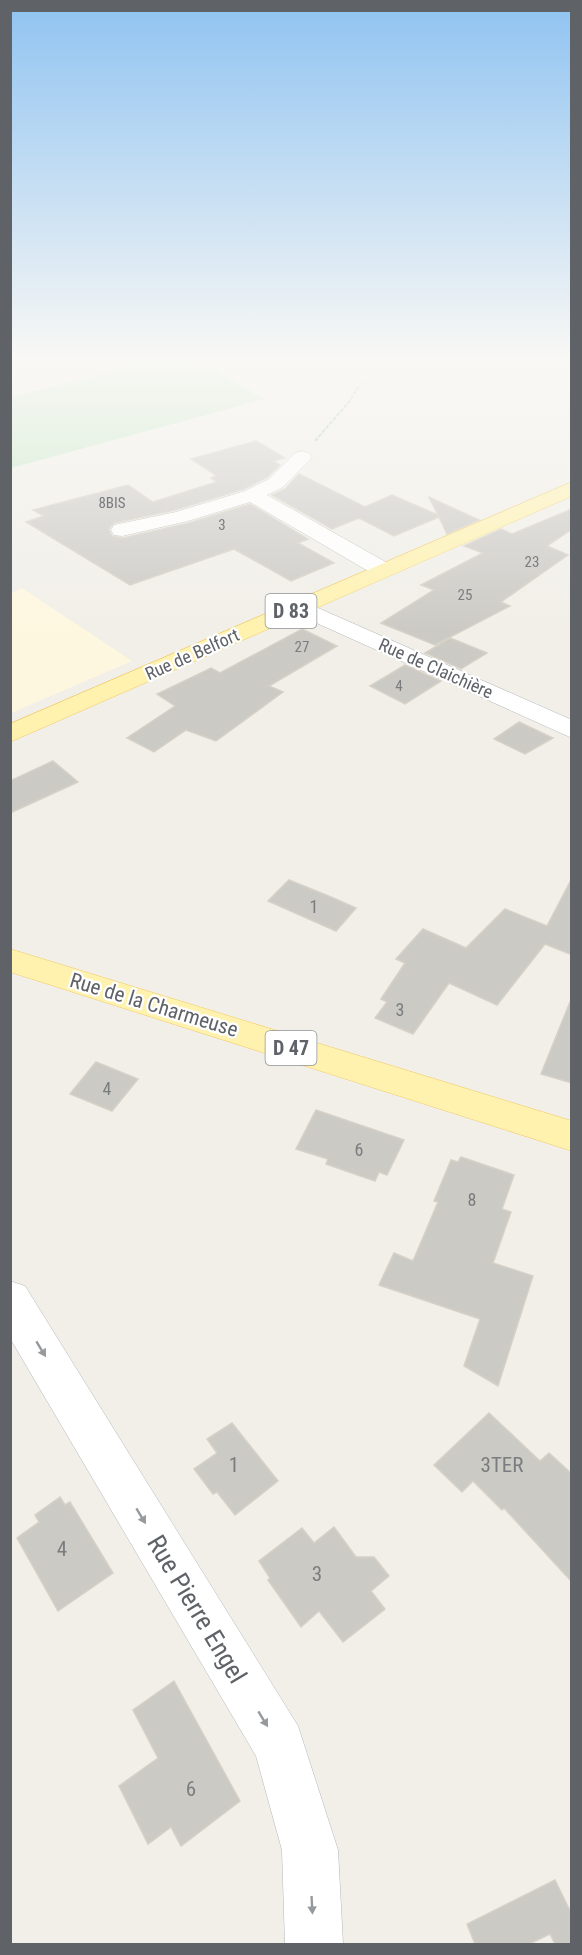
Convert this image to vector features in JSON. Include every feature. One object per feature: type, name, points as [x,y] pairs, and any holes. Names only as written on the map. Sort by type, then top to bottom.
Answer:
[{"type":"main road","name":"Rue de Belfort","points":[[10,734],[572,488]]},
{"type":"main road","name":"Rue de la Charmeuse","points":[[10,960],[572,1136]]},
{"type":"street","points":[[122,530],[181,516],[252,495],[276,483],[302,457]]},
{"type":"street","points":[[252,495],[383,570]]},
{"type":"street","name":"Rue de Claichière","points":[[300,607],[572,730]]},
{"type":"street","name":"Rue Pierre Engel","points":[[10,1299],[279,1745],[310,1850],[314,1944]]},
{"type":"path","points":[[302,457],[310,447]]},
{"type":"shaded area","points":[[22,588],[132,661],[11,713],[11,593]]},
{"type":"green space","points":[[11,447],[87,447],[11,468]]},
{"type":"building","points":[[233,447],[267,447],[285,458],[273,461],[280,465],[268,477],[244,489],[175,510],[114,523],[109,529],[112,536],[123,538],[189,523],[250,504],[308,539],[298,543],[334,563],[291,581],[234,549],[130,585],[26,522],[44,516],[33,510],[128,485],[153,502],[217,482],[211,478],[217,476],[191,459]]},
{"type":"building","points":[[299,474],[365,507],[392,495],[438,515],[429,497],[479,520],[447,534],[439,517],[394,536],[359,518],[332,529],[272,495],[285,489]]},
{"type":"building","points":[[572,509],[572,529],[547,546],[568,555],[501,602],[510,606],[435,645],[381,623],[434,590],[421,585],[483,553],[464,546],[501,529],[512,534]]},
{"type":"building","points":[[302,629],[337,646],[269,686],[283,692],[216,741],[186,730],[154,752],[127,738],[175,706],[157,694],[211,668],[220,673]]},
{"type":"building","points":[[450,638],[487,653],[461,669],[425,653]]},
{"type":"building","points":[[405,665],[441,681],[405,704],[370,686]]},
{"type":"building","points":[[519,722],[553,738],[525,754],[494,739]]},
{"type":"building","points":[[53,761],[78,782],[10,813],[10,781]]},
{"type":"building","points":[[572,878],[572,955],[545,944],[497,1005],[449,983],[413,1034],[375,1018],[387,1002],[381,999],[405,963],[396,959],[423,929],[466,948],[505,909],[547,926]]},
{"type":"building","points":[[289,880],[356,908],[336,931],[268,901]]},
{"type":"building","points":[[570,1002],[572,1002],[572,1083],[541,1074]]},
{"type":"building","points":[[96,1062],[138,1079],[112,1111],[70,1094]]},
{"type":"building","points":[[316,1110],[404,1140],[387,1175],[379,1172],[375,1181],[326,1164],[328,1159],[296,1149]]},
{"type":"building","points":[[461,1157],[514,1175],[502,1209],[511,1212],[493,1263],[533,1276],[498,1386],[464,1366],[480,1319],[379,1285],[394,1253],[413,1261],[438,1202],[434,1201],[451,1160],[458,1162]]},
{"type":"building","points":[[489,1413],[540,1461],[549,1453],[572,1474],[572,1582],[504,1508],[502,1510],[473,1481],[462,1492],[434,1465]]},
{"type":"building","points":[[232,1423],[278,1481],[235,1515],[217,1492],[213,1494],[194,1469],[217,1453],[207,1439]]},
{"type":"building","points":[[60,1497],[65,1505],[70,1502],[113,1573],[58,1611],[17,1538],[39,1522],[35,1515]]},
{"type":"building","points":[[334,1527],[356,1557],[374,1557],[389,1576],[371,1591],[385,1609],[343,1642],[319,1611],[301,1627],[268,1580],[270,1578],[259,1561],[302,1528],[314,1543]]},
{"type":"building","points":[[174,1681],[240,1801],[181,1846],[171,1827],[148,1844],[119,1786],[158,1758],[133,1710]]},
{"type":"building","points":[[555,1880],[572,1915],[572,1944],[555,1944],[550,1934],[529,1944],[475,1944],[467,1924]]}]
